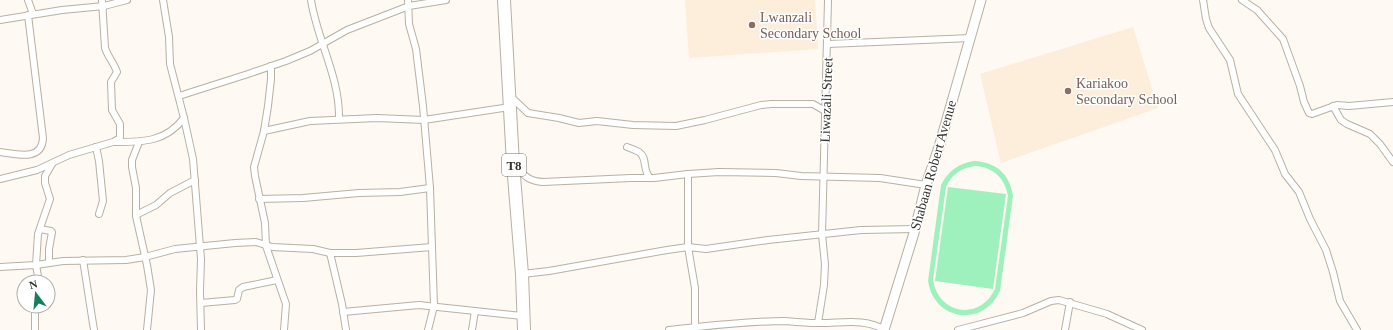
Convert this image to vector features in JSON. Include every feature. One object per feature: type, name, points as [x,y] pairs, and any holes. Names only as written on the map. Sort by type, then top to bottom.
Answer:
[{"type":"highway","name":"T8","points":[[504,0],[522,274],[522,316],[524,330]]},
{"type":"street","points":[[0,152],[25,155],[31,154],[40,149],[43,144],[44,138],[31,14],[28,0]]},
{"type":"street","points":[[0,20],[127,0]]},
{"type":"street","points":[[163,0],[169,37],[170,64],[191,146],[195,180],[200,247],[201,330]]},
{"type":"street","points":[[311,0],[313,13],[334,82],[339,107],[339,119]]},
{"type":"street","points":[[179,96],[271,66],[310,50],[347,30],[408,3],[446,0]]},
{"type":"street","name":"Liwazali Street","points":[[818,323],[825,271],[822,235],[828,0]]},
{"type":"street","name":"Shabaan Robert Avenue","points":[[884,330],[915,229],[926,185],[939,147],[981,0]]},
{"type":"street","points":[[1203,0],[1209,28],[1230,60],[1238,94],[1275,150],[1285,174],[1299,192],[1310,219],[1326,250],[1338,295],[1357,330]]},
{"type":"street","points":[[1242,0],[1258,10],[1283,39],[1307,112],[1312,114],[1340,105],[1348,106],[1393,102]]},
{"type":"street","points":[[0,183],[3,178],[37,170],[52,164],[61,158],[113,142],[118,140],[121,135],[120,124],[112,110],[111,82],[117,72],[107,54],[103,3]]},
{"type":"street","points":[[408,3],[409,24],[416,49],[430,188],[434,306],[428,330]]},
{"type":"street","points":[[828,44],[971,38]]},
{"type":"street","points":[[271,66],[270,91],[264,131],[254,167],[254,176],[266,229],[266,246],[286,304],[284,330]]},
{"type":"street","points":[[264,131],[297,123],[339,119],[377,118],[424,120],[510,101],[528,113],[579,123],[593,121],[634,125],[676,126],[706,120],[765,104],[813,104],[825,111]]},
{"type":"street","points":[[1333,106],[1341,120],[1370,134],[1380,144],[1393,162]]},
{"type":"street","points":[[113,142],[139,142],[155,139],[174,130],[184,118]]},
{"type":"street","points":[[139,142],[132,160],[132,167],[136,192],[136,215],[151,290],[147,330]]},
{"type":"street","points":[[96,147],[103,201],[99,214]]},
{"type":"street","points":[[626,147],[641,154],[644,160],[646,174],[650,178]]},
{"type":"street","points":[[38,274],[36,265],[40,229],[50,199],[45,183],[45,177],[52,164]]},
{"type":"street","points":[[514,164],[524,176],[533,181],[559,182],[650,178],[719,172],[880,178],[926,185]]},
{"type":"street","points":[[688,174],[688,247],[695,288],[695,329]]},
{"type":"street","points":[[136,215],[156,205],[170,193],[195,180]]},
{"type":"street","points":[[259,199],[303,198],[359,192],[400,192],[430,188]]},
{"type":"street","points":[[40,229],[52,232],[49,249],[49,263]]},
{"type":"street","points":[[522,274],[549,271],[688,247],[706,249],[768,240],[866,230],[915,229]]},
{"type":"street","points":[[0,267],[36,265],[63,261],[126,260],[145,257],[175,249],[250,242],[272,247],[314,249],[330,253],[356,253],[432,247]]},
{"type":"street","points":[[330,253],[346,330]]},
{"type":"street","points":[[83,260],[94,330]]},
{"type":"street","points":[[201,303],[235,300],[237,299],[239,290],[243,287],[278,280]]},
{"type":"street","points":[[958,330],[1023,313],[1051,301],[1059,300],[1107,314],[1142,330]]},
{"type":"street","points":[[1065,330],[1070,302]]},
{"type":"street","points":[[343,312],[403,306],[434,306],[522,316]]},
{"type":"street","points":[[472,330],[474,310]]},
{"type":"street","points":[[35,314],[35,330]]},
{"type":"street","points":[[669,330],[695,329],[745,323],[842,322],[867,323],[884,330]]},
{"type":"street","points":[[986,322],[988,330]]},
{"type":"street","points":[[745,323],[745,330]]},
{"type":"shaded area","name":"Lwanzali Secondary School","points":[[685,0],[815,0],[818,49],[689,58]]},
{"type":"shaded area","name":"Kariakoo Secondary School","points":[[1133,27],[1158,108],[1001,163],[980,74]]},
{"type":"green space","points":[[969,162],[982,162],[1001,171],[1009,181],[1013,196],[1000,291],[992,303],[982,311],[971,315],[960,315],[939,305],[932,294],[928,281],[941,185],[954,168]],"holes":[[[975,166],[993,171],[1001,179],[1008,196],[995,289],[988,299],[980,306],[961,310],[951,307],[943,301],[937,292],[933,280],[946,187],[954,175],[961,170]]]},
{"type":"green space","points":[[948,187],[1006,194],[993,289],[935,281]]},
{"type":"place","name":"Lwanzali Secondary School","points":[[752,25]]},
{"type":"place","name":"Kariakoo Secondary School","points":[[1068,91]]}]
